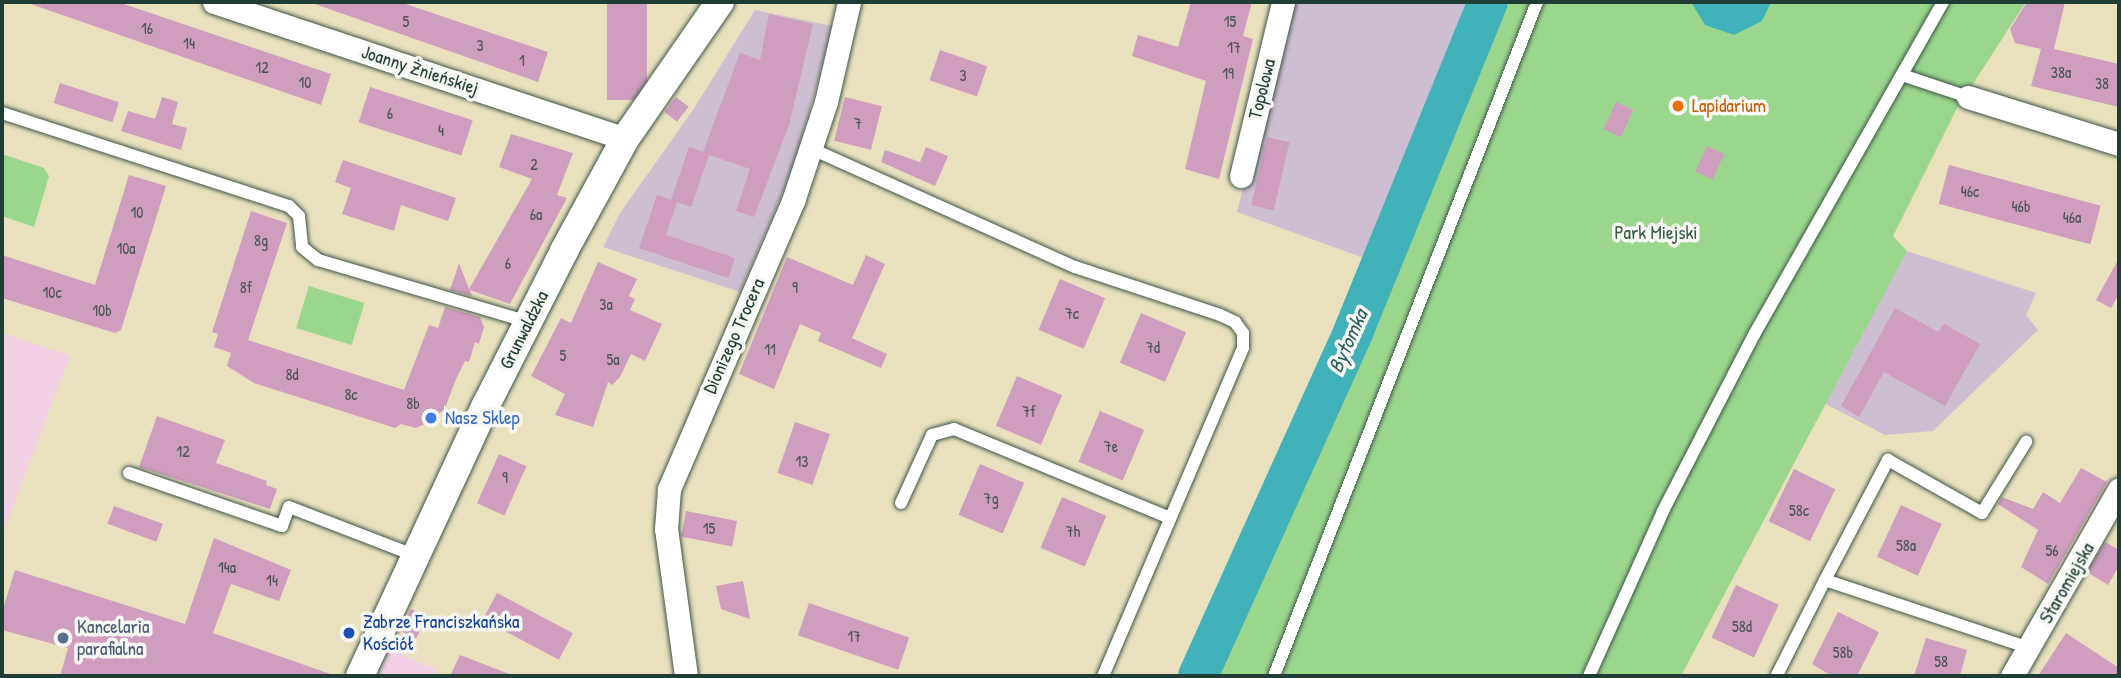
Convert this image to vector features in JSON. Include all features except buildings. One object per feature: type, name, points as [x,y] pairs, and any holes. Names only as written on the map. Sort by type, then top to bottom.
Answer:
[{"type":"street","name":"Joanny Żnieńskiej","points":[[214,2],[625,139]]},
{"type":"street","name":"Grunwaldzka","points":[[360,676],[527,322],[625,139],[720,2]]},
{"type":"street","name":"Dionizego Trocera","points":[[686,676],[666,529],[669,489],[812,149],[849,2]]},
{"type":"street","name":"Topolowa","points":[[1241,176],[1283,2]]},
{"type":"street","points":[[1968,97],[2119,144]]},
{"type":"street","name":"Staromiejska","points":[[2012,676],[2119,489]]},
{"type":"lane","points":[[1275,676],[1537,2]]},
{"type":"lane","points":[[1589,676],[1663,511],[1755,333],[1943,2]]},
{"type":"lane","points":[[1902,75],[1968,97]]},
{"type":"lane","points":[[2,113],[289,206],[299,216],[302,247],[318,260],[527,322]]},
{"type":"lane","points":[[812,149],[1075,267],[1234,322],[1242,333],[1243,348],[1103,676]]},
{"type":"lane","points":[[901,503],[932,435],[954,429],[1170,518]]},
{"type":"lane","points":[[1777,675],[1888,460],[1982,513],[2026,442]]},
{"type":"lane","points":[[129,474],[282,526],[289,507],[416,556]]},
{"type":"lane","points":[[1825,580],[2029,648]]},
{"type":"shaded area","points":[[1290,2],[1474,2],[1372,261],[1237,212]]},
{"type":"shaded area","points":[[755,10],[833,26],[793,169],[740,292],[603,247],[620,213],[693,110]]},
{"type":"shaded area","points":[[1907,251],[2036,293],[2026,315],[2038,330],[1933,431],[1885,435],[1824,403]]},
{"type":"shaded area","points":[[2,333],[70,356],[2,536]]},
{"type":"shaded area","points":[[390,649],[437,670],[435,676],[377,676]]},
{"type":"green space","name":"Park Miejski","points":[[1501,2],[2026,2],[1956,110],[1893,236],[1907,251],[1681,676],[1213,676],[1391,278]]},
{"type":"green space","points":[[2,154],[44,168],[49,176],[34,227],[2,216]]},
{"type":"green space","points":[[309,286],[364,303],[352,345],[296,328]]},
{"type":"water","points":[[1691,2],[1771,2],[1762,21],[1734,35],[1705,25]]},
{"type":"waterway","name":"Bytomka","points":[[1198,676],[1354,330],[1488,2]]},
{"type":"place","name":"Lapidarium","points":[[1678,106]]},
{"type":"place","name":"Nasz Sklep","points":[[431,418]]},
{"type":"place","name":"Zabrze Franciszkańska Kościół","points":[[349,633]]},
{"type":"place","name":"Kancelaria parafialna","points":[[63,638]]}]
